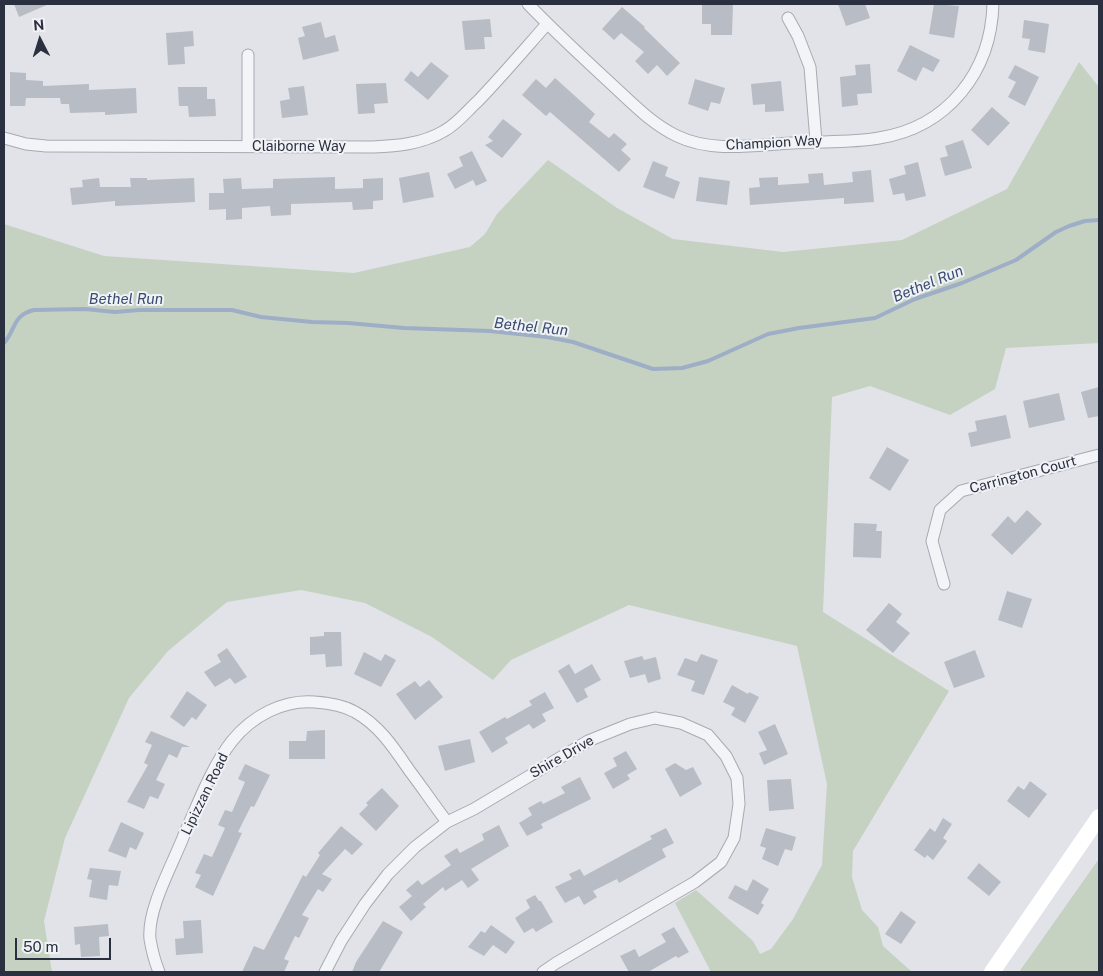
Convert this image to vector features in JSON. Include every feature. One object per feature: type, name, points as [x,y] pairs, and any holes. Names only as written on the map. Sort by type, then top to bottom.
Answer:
[{"type":"main road","points":[[992,972],[1099,817]]},
{"type":"street","name":"Champion Way","points":[[528,4],[641,112],[659,126],[677,136],[701,144],[733,147],[880,138],[915,127],[933,118],[959,96],[978,68],[990,35],[993,4]]},
{"type":"street","points":[[788,18],[805,51],[810,67],[816,141]]},
{"type":"street","name":"Claiborne Way","points":[[4,138],[26,144],[46,146],[393,146],[429,138],[444,131],[496,82],[547,24]]},
{"type":"street","points":[[248,55],[248,146]]},
{"type":"street","name":"Carrington Court","points":[[944,584],[932,541],[940,510],[961,491],[1099,455]]},
{"type":"street","name":"Lipizzan Road","points":[[159,972],[150,938],[153,912],[199,800],[233,740],[250,724],[270,711],[288,703],[308,702],[331,703],[354,711],[371,722],[389,742],[447,822]]},
{"type":"street","name":"Shire Drive","points":[[325,972],[365,904],[388,874],[416,847],[447,822],[474,809],[588,741],[630,724],[655,718],[681,723],[708,735],[726,756],[737,778],[739,804],[734,838],[721,862],[695,882],[543,972]]},
{"type":"green space","points":[[1079,62],[1099,87],[1099,343],[1006,348],[995,389],[950,415],[870,386],[832,397],[823,612],[949,691],[853,851],[852,877],[862,910],[878,927],[883,946],[912,972],[711,972],[675,903],[696,890],[753,941],[760,954],[771,949],[793,919],[822,865],[827,784],[797,646],[629,605],[511,660],[493,680],[432,637],[365,603],[301,590],[227,602],[168,651],[129,698],[65,838],[44,921],[52,972],[4,972],[4,224],[104,256],[354,273],[470,247],[485,234],[497,214],[548,160],[617,208],[673,239],[783,252],[902,240],[1007,189]]},
{"type":"green space","points":[[1099,859],[1099,972],[1019,972],[1096,863]]},
{"type":"building","points":[[14,4],[49,4],[19,17]]},
{"type":"building","points":[[702,4],[733,4],[732,35],[711,35],[711,24],[702,24]]},
{"type":"building","points":[[838,4],[865,4],[870,18],[846,26]]},
{"type":"building","points":[[934,4],[959,6],[954,38],[929,34]]},
{"type":"building","points":[[622,7],[645,27],[680,63],[667,76],[657,65],[648,74],[635,61],[644,52],[621,33],[614,40],[602,29]]},
{"type":"building","points":[[490,19],[492,37],[484,37],[485,49],[465,50],[462,21]]},
{"type":"building","points":[[1024,20],[1049,24],[1045,53],[1028,50],[1030,39],[1022,38]]},
{"type":"building","points":[[321,22],[325,38],[335,35],[339,51],[303,60],[298,38],[305,36],[302,27]]},
{"type":"building","points":[[193,31],[194,46],[184,47],[185,64],[168,65],[166,33]]},
{"type":"building","points":[[910,45],[940,60],[933,72],[923,67],[916,81],[897,71]]},
{"type":"building","points":[[431,62],[449,76],[428,100],[404,80],[411,71],[418,77]]},
{"type":"building","points":[[870,64],[872,93],[857,94],[858,105],[842,107],[840,77],[856,75],[855,65]]},
{"type":"building","points":[[1015,65],[1039,77],[1025,106],[1008,97],[1016,82],[1008,78]]},
{"type":"building","points":[[10,72],[26,73],[26,80],[43,81],[43,86],[89,84],[89,90],[136,88],[137,113],[105,115],[105,112],[70,113],[69,104],[61,104],[60,98],[26,98],[25,106],[10,106]]},
{"type":"building","points":[[555,78],[595,114],[589,122],[609,138],[614,133],[627,144],[621,150],[631,159],[619,172],[550,112],[546,116],[522,95],[536,79],[546,88]]},
{"type":"building","points":[[695,79],[725,88],[720,104],[711,102],[708,111],[688,104]]},
{"type":"building","points":[[781,81],[784,111],[765,112],[765,104],[753,105],[751,84]]},
{"type":"building","points":[[386,83],[388,103],[374,104],[375,113],[358,114],[356,84]]},
{"type":"building","points":[[304,86],[308,115],[282,118],[280,101],[290,99],[288,88]]},
{"type":"building","points":[[178,87],[207,87],[207,99],[215,99],[216,116],[189,117],[188,106],[179,106]]},
{"type":"building","points":[[992,107],[1010,123],[988,146],[971,130]]},
{"type":"building","points":[[503,119],[522,134],[502,158],[485,145],[493,141],[488,137]]},
{"type":"building","points":[[963,140],[972,168],[945,176],[940,158],[948,156],[945,146]]},
{"type":"building","points":[[472,151],[487,181],[476,186],[473,180],[455,189],[447,174],[463,166],[459,157]]},
{"type":"building","points":[[653,161],[668,167],[665,176],[680,182],[674,199],[643,187]]},
{"type":"building","points":[[918,162],[926,196],[906,201],[904,193],[893,195],[889,179],[906,174],[904,166]]},
{"type":"building","points":[[871,170],[874,202],[844,204],[844,198],[750,205],[749,188],[760,187],[759,178],[778,177],[778,185],[809,183],[808,174],[823,173],[824,185],[853,182],[852,172]]},
{"type":"building","points":[[429,172],[434,197],[403,203],[399,178]]},
{"type":"building","points":[[335,177],[335,189],[363,188],[363,179],[383,178],[383,200],[373,201],[373,209],[353,210],[352,202],[291,204],[291,215],[271,216],[270,206],[242,208],[242,219],[226,220],[226,209],[209,210],[209,193],[224,193],[223,179],[241,178],[242,189],[273,188],[273,179]]},
{"type":"building","points":[[699,177],[730,181],[727,205],[696,201]]},
{"type":"building","points":[[99,178],[100,187],[131,187],[130,178],[147,178],[147,180],[194,178],[195,202],[115,206],[115,201],[72,205],[70,188],[83,187],[82,180]]},
{"type":"building","points":[[1099,387],[1099,416],[1088,418],[1081,392]]},
{"type":"building","points":[[1059,393],[1065,420],[1029,428],[1023,401]]},
{"type":"building","points":[[1006,415],[1011,438],[971,447],[968,433],[977,431],[975,421]]},
{"type":"building","points":[[887,447],[909,460],[890,491],[869,478]]},
{"type":"building","points":[[1027,510],[1042,524],[1012,555],[991,535],[1008,516],[1015,523]]},
{"type":"building","points":[[854,523],[877,524],[876,531],[882,531],[881,558],[853,557]]},
{"type":"building","points":[[1007,591],[1032,599],[1022,628],[998,620]]},
{"type":"building","points":[[889,603],[902,614],[896,622],[910,633],[893,653],[866,630]]},
{"type":"building","points":[[324,632],[341,632],[342,666],[326,667],[325,654],[310,655],[310,637],[324,636]]},
{"type":"building","points":[[227,648],[247,677],[235,684],[230,678],[215,687],[204,672],[221,662],[217,655]]},
{"type":"building","points":[[975,650],[985,677],[954,688],[944,662]]},
{"type":"building","points":[[364,652],[381,661],[385,654],[396,660],[381,687],[354,674]]},
{"type":"building","points":[[701,654],[718,660],[704,695],[691,691],[695,681],[677,675],[685,658],[697,662]]},
{"type":"building","points":[[642,656],[644,660],[656,657],[661,679],[648,683],[645,674],[630,678],[624,661]]},
{"type":"building","points":[[569,664],[575,674],[592,664],[601,680],[584,689],[588,697],[577,703],[558,671]]},
{"type":"building","points":[[429,680],[443,697],[415,720],[396,694],[415,681],[420,687]]},
{"type":"building","points":[[732,685],[748,694],[749,692],[759,697],[745,723],[731,715],[735,708],[723,702]]},
{"type":"building","points":[[187,691],[207,705],[196,720],[192,717],[184,727],[170,717]]},
{"type":"building","points":[[545,692],[554,708],[542,714],[546,721],[533,729],[529,724],[505,738],[508,743],[492,753],[479,732],[505,717],[507,719],[532,705],[529,701]]},
{"type":"building","points":[[775,724],[788,754],[764,765],[759,753],[767,750],[758,732]]},
{"type":"building","points":[[325,730],[325,759],[289,759],[289,741],[306,741],[307,731]]},
{"type":"building","points":[[151,731],[190,747],[182,747],[177,758],[169,754],[156,780],[165,784],[158,799],[150,796],[144,809],[127,802],[148,765],[144,763],[152,745],[145,742]]},
{"type":"building","points":[[470,739],[475,762],[445,771],[438,746]]},
{"type":"building","points":[[626,751],[637,769],[627,775],[630,779],[613,789],[604,773],[617,766],[613,758]]},
{"type":"building","points":[[675,763],[686,770],[693,767],[702,784],[680,797],[665,769]]},
{"type":"building","points":[[245,764],[270,775],[254,807],[251,806],[238,832],[242,833],[213,896],[195,887],[201,875],[195,873],[204,854],[212,857],[225,828],[218,825],[225,810],[232,812],[245,782],[238,779]]},
{"type":"building","points":[[580,777],[591,799],[541,824],[543,828],[527,836],[519,823],[532,815],[528,808],[541,801],[543,804],[565,793],[561,787]]},
{"type":"building","points":[[791,779],[794,809],[769,811],[767,780]]},
{"type":"building","points":[[1030,781],[1047,794],[1029,818],[1007,801],[1018,786],[1024,790]]},
{"type":"building","points":[[382,788],[399,806],[376,831],[359,814],[368,805],[366,803]]},
{"type":"building","points":[[943,818],[952,824],[943,838],[947,841],[933,860],[927,855],[925,858],[914,850],[930,828],[935,832]]},
{"type":"building","points":[[121,822],[144,833],[136,850],[130,847],[126,858],[108,851]]},
{"type":"building","points":[[499,825],[509,846],[471,869],[479,880],[468,888],[462,880],[445,891],[443,887],[423,904],[426,907],[411,921],[399,907],[412,896],[406,890],[418,880],[422,885],[451,865],[444,856],[457,848],[460,853],[484,840],[482,834]]},
{"type":"building","points":[[341,826],[363,844],[352,855],[345,849],[322,874],[332,879],[323,892],[318,889],[302,915],[309,918],[299,938],[295,936],[284,959],[289,961],[284,972],[242,972],[254,946],[264,950],[303,875],[306,877],[320,855],[318,853]]},
{"type":"building","points":[[666,828],[674,843],[662,849],[666,857],[619,883],[617,879],[593,891],[597,897],[584,905],[579,896],[565,903],[555,887],[572,879],[569,874],[580,869],[584,876],[652,839],[650,836]]},
{"type":"building","points":[[766,828],[796,837],[792,851],[785,849],[778,866],[762,859],[766,848],[760,846]]},
{"type":"building","points":[[979,863],[1001,882],[989,896],[967,878]]},
{"type":"building","points":[[90,868],[121,871],[118,886],[109,885],[107,900],[89,897],[92,880],[87,879]]},
{"type":"building","points":[[753,879],[769,889],[761,903],[764,905],[758,915],[728,898],[735,885],[747,891]]},
{"type":"building","points":[[535,895],[541,901],[553,922],[536,932],[533,928],[524,933],[515,918],[530,908],[526,900]]},
{"type":"building","points":[[901,911],[916,922],[901,944],[885,934]]},
{"type":"building","points":[[201,920],[203,953],[176,955],[175,939],[184,938],[183,921]]},
{"type":"building","points":[[383,921],[403,932],[379,972],[352,972],[356,962]]},
{"type":"building","points":[[108,924],[109,936],[99,937],[100,956],[81,957],[80,944],[75,945],[74,927]]},
{"type":"building","points":[[491,925],[515,942],[506,954],[493,945],[484,956],[468,947],[481,931],[485,933]]},
{"type":"building","points":[[674,927],[689,952],[678,958],[676,956],[648,972],[629,972],[620,956],[635,949],[639,957],[666,942],[661,934]]},
{"type":"waterway","name":"Bethel Run","points":[[4,343],[18,319],[27,312],[34,310],[85,309],[115,312],[139,310],[232,310],[261,317],[312,322],[490,331],[547,337],[573,342],[653,369],[682,368],[708,361],[768,334],[875,318],[915,299],[962,283],[1016,260],[1056,232],[1069,226],[1085,221],[1099,220]]}]
